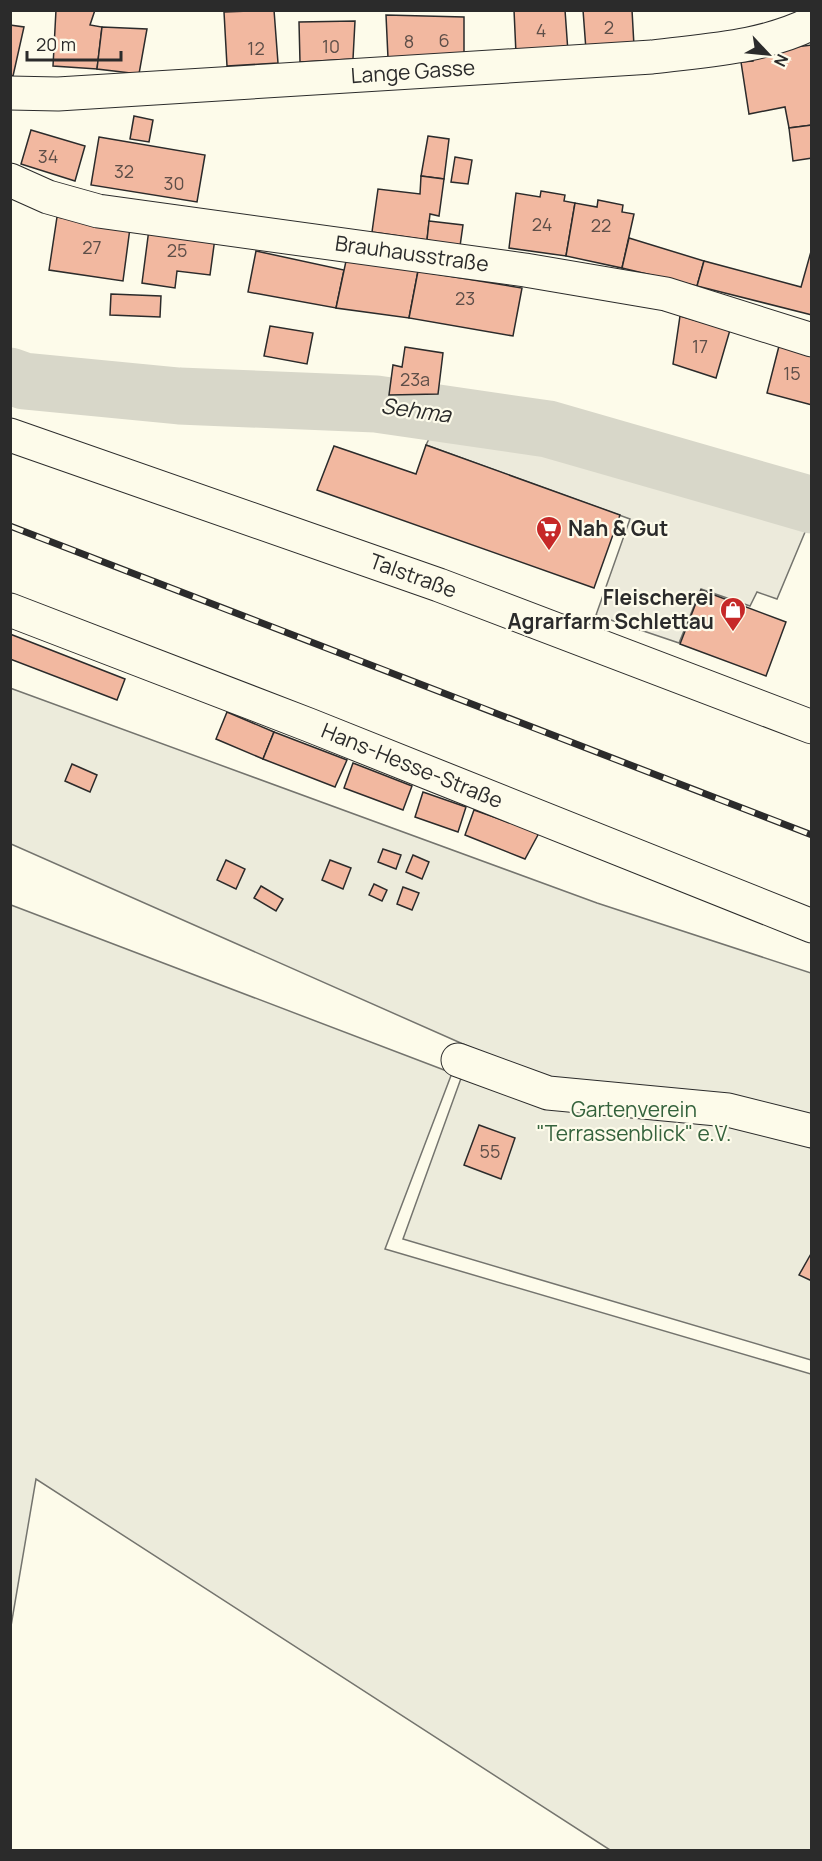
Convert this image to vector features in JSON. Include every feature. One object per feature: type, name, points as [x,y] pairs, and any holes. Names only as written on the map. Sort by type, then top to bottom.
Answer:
[{"type":"street","name":"Lange Gasse","points":[[10,93],[58,94],[652,57],[744,45],[786,36],[812,23]]},
{"type":"street","name":"Brauhausstraße","points":[[10,180],[48,197],[98,211],[514,268],[666,294],[812,340]]},
{"type":"street","name":"Talstraße","points":[[10,435],[439,585],[812,727]]},
{"type":"street","name":"Hans-Hesse-Straße","points":[[10,610],[320,729],[812,926]]},
{"type":"street","points":[[458,1060],[548,1093],[728,1110],[812,1131]]},
{"type":"green space","name":"Gartenverein \"Terrassenblick\" e.V.","points":[[10,688],[597,903],[811,973],[811,1360],[403,1239],[472,1048],[11,844]]},
{"type":"green space","points":[[11,905],[452,1073],[385,1249],[811,1374],[811,1850],[610,1850],[36,1479],[11,1626]]},
{"type":"shaded area","points":[[437,422],[545,432],[661,471],[808,525],[777,599],[757,592],[750,606],[701,589],[679,643],[596,615],[630,519],[426,445]]},
{"type":"building","points":[[56,10],[95,10],[90,25],[102,27],[97,69],[53,66]]},
{"type":"building","points":[[274,10],[278,63],[227,66],[224,12]]},
{"type":"building","points":[[514,10],[565,10],[568,52],[516,54]]},
{"type":"building","points":[[583,10],[632,10],[634,46],[586,50]]},
{"type":"building","points":[[386,15],[464,17],[464,56],[388,58]]},
{"type":"building","points":[[355,21],[353,59],[300,62],[299,22]]},
{"type":"building","points":[[10,25],[24,27],[13,76],[10,75]]},
{"type":"building","points":[[102,27],[147,29],[139,74],[97,69]]},
{"type":"building","points":[[812,45],[812,125],[789,128],[785,107],[749,114],[741,62],[753,61],[752,52]]},
{"type":"building","points":[[134,116],[153,120],[149,142],[130,139]]},
{"type":"building","points":[[812,125],[812,158],[793,161],[789,128]]},
{"type":"building","points":[[31,130],[85,146],[75,181],[21,164]]},
{"type":"building","points":[[428,136],[449,139],[444,179],[421,176]]},
{"type":"building","points":[[99,137],[205,155],[197,202],[91,185]]},
{"type":"building","points":[[455,157],[472,160],[468,184],[451,182]]},
{"type":"building","points":[[421,176],[444,179],[439,216],[430,214],[427,240],[372,232],[378,189],[420,194]]},
{"type":"building","points":[[541,191],[565,195],[564,201],[575,203],[566,256],[509,248],[516,193],[540,197]]},
{"type":"building","points":[[598,200],[623,205],[622,212],[634,214],[622,268],[566,256],[575,203],[597,207]]},
{"type":"building","points":[[57,217],[130,228],[123,281],[49,270]]},
{"type":"building","points":[[429,221],[463,225],[460,246],[427,240]]},
{"type":"building","points":[[149,229],[215,238],[210,275],[177,271],[175,288],[142,283]]},
{"type":"building","points":[[629,238],[704,261],[697,286],[622,268]]},
{"type":"building","points":[[812,248],[812,315],[697,286],[704,261],[801,287]]},
{"type":"building","points":[[256,251],[344,270],[336,308],[248,292]]},
{"type":"building","points":[[346,261],[418,271],[409,318],[336,308]]},
{"type":"building","points":[[418,271],[522,288],[513,336],[409,318]]},
{"type":"building","points":[[111,294],[161,296],[160,317],[110,315]]},
{"type":"building","points":[[680,316],[730,330],[716,378],[673,364]]},
{"type":"building","points":[[270,326],[313,333],[307,364],[264,356]]},
{"type":"building","points":[[779,346],[812,355],[812,405],[767,393]]},
{"type":"building","points":[[405,347],[443,353],[438,394],[389,395],[393,365],[402,367]]},
{"type":"building","name":"Nah & Gut","points":[[426,445],[620,515],[594,588],[317,490],[334,446],[416,474]]},
{"type":"building","name":"Fleischerei Agrarfarm Schlettau","points":[[701,590],[786,622],[766,676],[680,644]]},
{"type":"building","points":[[10,634],[125,679],[117,700],[10,659]]},
{"type":"building","points":[[227,712],[274,732],[263,759],[216,739]]},
{"type":"building","points":[[274,732],[347,760],[335,787],[263,759]]},
{"type":"building","points":[[353,763],[412,786],[403,810],[344,788]]},
{"type":"building","points":[[72,764],[97,775],[90,792],[65,781]]},
{"type":"building","points":[[423,792],[466,807],[458,832],[415,817]]},
{"type":"building","points":[[474,810],[539,833],[525,859],[465,835]]},
{"type":"building","points":[[383,849],[401,855],[396,869],[378,862]]},
{"type":"building","points":[[413,855],[429,862],[422,879],[406,872]]},
{"type":"building","points":[[226,860],[245,869],[236,889],[217,880]]},
{"type":"building","points":[[330,860],[351,868],[343,889],[322,880]]},
{"type":"building","points":[[374,884],[387,890],[382,901],[369,895]]},
{"type":"building","points":[[261,886],[283,899],[276,911],[254,898]]},
{"type":"building","points":[[403,887],[419,893],[412,910],[397,904]]},
{"type":"building","points":[[479,1125],[515,1138],[501,1179],[464,1165]]},
{"type":"building","points":[[812,1252],[812,1281],[799,1275]]},
{"type":"waterway","name":"Sehma","points":[[10,376],[24,381],[179,396],[376,404],[548,429],[812,505]]},
{"type":"railway","points":[[10,526],[812,835]]},
{"type":"place","name":"Nah & Gut","points":[[549,552]]},
{"type":"place","name":"Fleischerei Agrarfarm Schlettau","points":[[733,633]]}]
